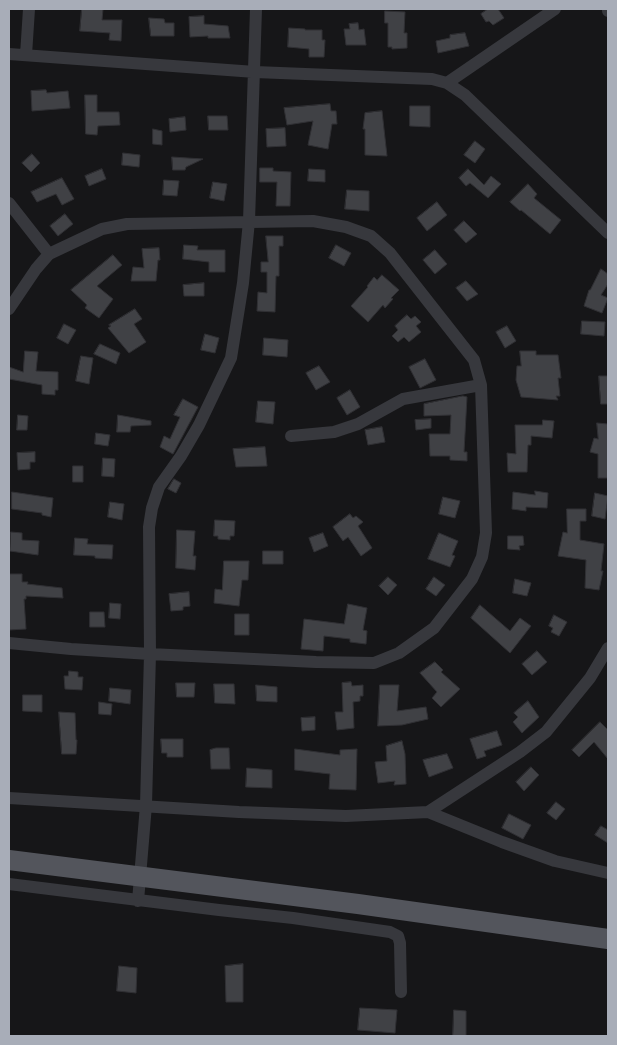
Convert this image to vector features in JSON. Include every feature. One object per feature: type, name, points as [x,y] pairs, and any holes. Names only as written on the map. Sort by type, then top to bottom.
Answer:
[{"type":"main road","points":[[9,860],[358,904],[608,939]]},
{"type":"street","points":[[26,55],[29,9]]},
{"type":"street","points":[[138,901],[146,805],[150,654],[149,527],[152,508],[159,486],[181,456],[199,425],[231,358],[241,299],[249,221],[256,9]]},
{"type":"street","points":[[447,83],[555,9]]},
{"type":"street","points":[[9,54],[255,72],[432,80],[447,83],[464,95],[608,233]]},
{"type":"street","points":[[9,204],[49,254]]},
{"type":"street","points":[[9,309],[31,276],[49,254],[102,229],[127,224],[314,221],[346,227],[371,236],[390,253],[474,360],[481,385],[486,533],[482,557],[472,579],[434,628],[400,653],[374,663],[150,654],[9,643]]},
{"type":"street","points":[[291,436],[334,432],[358,424],[404,399],[481,385]]},
{"type":"street","points":[[428,812],[520,752],[546,732],[590,678],[608,648]]},
{"type":"street","points":[[9,798],[239,812],[346,816],[428,812],[554,861],[608,873]]},
{"type":"street","points":[[9,884],[365,927],[390,932],[398,936],[400,943],[401,992]]},
{"type":"building","points":[[82,9],[103,9],[102,20],[122,20],[121,41],[109,40],[110,33],[80,31]]},
{"type":"building","points":[[488,9],[498,9],[504,18],[493,25],[489,21],[486,22],[481,14]]},
{"type":"building","points":[[385,11],[405,12],[404,33],[407,33],[407,48],[392,49],[392,47],[388,47],[388,23],[385,23]]},
{"type":"building","points":[[204,16],[204,24],[228,26],[230,38],[190,37],[189,17]]},
{"type":"building","points":[[149,18],[164,19],[165,23],[174,23],[174,36],[151,36]]},
{"type":"building","points":[[358,23],[359,30],[364,29],[366,45],[346,45],[344,29],[350,29],[349,24]]},
{"type":"building","points":[[289,28],[322,30],[322,40],[325,40],[324,57],[309,57],[309,49],[288,47]]},
{"type":"building","points":[[465,33],[469,46],[438,53],[436,41],[450,38],[450,35]]},
{"type":"building","points":[[46,90],[47,93],[68,91],[70,108],[32,111],[31,91]]},
{"type":"building","points":[[85,95],[97,95],[97,112],[119,112],[120,125],[98,126],[97,135],[86,134]]},
{"type":"building","points":[[330,104],[331,111],[336,111],[337,124],[332,124],[328,149],[308,145],[313,121],[287,125],[284,108]]},
{"type":"building","points":[[410,106],[430,106],[430,127],[410,126]]},
{"type":"building","points":[[382,111],[387,156],[365,155],[365,129],[363,129],[365,113]]},
{"type":"building","points":[[208,116],[227,116],[228,130],[209,130]]},
{"type":"building","points":[[185,117],[186,130],[170,132],[169,119]]},
{"type":"building","points":[[285,128],[286,146],[267,147],[266,129]]},
{"type":"building","points":[[153,129],[162,131],[162,145],[153,144]]},
{"type":"building","points":[[475,141],[485,149],[475,163],[464,155]]},
{"type":"building","points":[[123,153],[140,155],[139,167],[122,165]]},
{"type":"building","points":[[32,154],[40,163],[31,172],[22,163]]},
{"type":"building","points":[[172,157],[203,159],[186,167],[185,170],[173,170]]},
{"type":"building","points":[[260,168],[273,168],[273,171],[291,172],[290,206],[276,206],[277,182],[260,182]]},
{"type":"building","points":[[102,169],[106,179],[89,186],[85,176]]},
{"type":"building","points":[[309,169],[325,170],[325,182],[308,181]]},
{"type":"building","points":[[468,169],[484,185],[491,176],[501,184],[488,198],[470,183],[466,186],[459,178]]},
{"type":"building","points":[[62,178],[74,199],[62,205],[56,194],[37,202],[31,192]]},
{"type":"building","points":[[164,180],[179,181],[177,196],[163,195]]},
{"type":"building","points":[[213,182],[227,184],[224,201],[210,198]]},
{"type":"building","points":[[528,184],[537,194],[534,198],[561,220],[550,234],[510,202]]},
{"type":"building","points":[[347,190],[369,191],[369,211],[345,209]]},
{"type":"building","points":[[437,202],[447,215],[427,231],[417,218]]},
{"type":"building","points":[[65,214],[73,224],[58,236],[50,226]]},
{"type":"building","points":[[464,221],[477,234],[466,243],[454,230]]},
{"type":"building","points":[[266,236],[283,236],[283,246],[279,246],[279,276],[276,276],[275,312],[257,311],[258,292],[267,293],[267,272],[261,272],[261,262],[268,262]]},
{"type":"building","points":[[184,245],[198,246],[197,250],[225,250],[225,272],[209,272],[209,262],[183,259]]},
{"type":"building","points":[[336,245],[351,253],[344,266],[329,258]]},
{"type":"building","points":[[159,248],[160,260],[158,260],[156,281],[131,281],[133,267],[144,268],[142,249]]},
{"type":"building","points":[[435,250],[447,264],[435,274],[423,260]]},
{"type":"building","points":[[113,255],[122,265],[97,286],[113,299],[99,318],[85,308],[87,305],[71,290]]},
{"type":"building","points":[[601,269],[608,274],[608,284],[601,295],[608,298],[602,313],[584,306],[589,290]]},
{"type":"building","points":[[382,275],[399,290],[385,308],[383,305],[368,322],[351,306],[368,287],[374,277],[377,280]]},
{"type":"building","points":[[466,281],[478,294],[467,301],[456,288]]},
{"type":"building","points":[[204,283],[204,296],[184,296],[183,285]]},
{"type":"building","points":[[135,309],[142,319],[134,324],[146,342],[129,353],[108,328],[111,326],[109,325]]},
{"type":"building","points":[[407,315],[411,319],[415,316],[421,322],[416,326],[421,332],[409,342],[404,337],[398,342],[392,336],[398,330],[395,326]]},
{"type":"building","points":[[582,321],[605,322],[604,336],[581,334]]},
{"type":"building","points":[[64,324],[76,330],[68,344],[57,338]]},
{"type":"building","points":[[507,326],[516,341],[505,348],[496,332]]},
{"type":"building","points":[[205,334],[219,338],[215,353],[201,350]]},
{"type":"building","points":[[264,338],[288,340],[287,357],[263,355]]},
{"type":"building","points":[[100,344],[120,353],[116,364],[94,354]]},
{"type":"building","points":[[25,351],[38,352],[36,371],[58,372],[58,390],[55,390],[55,395],[42,394],[42,385],[9,379],[9,367],[23,372]]},
{"type":"building","points":[[520,351],[536,351],[536,355],[558,355],[561,378],[558,378],[560,396],[556,396],[558,400],[521,397],[516,380],[517,366],[521,366]]},
{"type":"building","points":[[81,356],[93,358],[89,384],[76,381]]},
{"type":"building","points":[[425,359],[436,380],[420,388],[409,367]]},
{"type":"building","points":[[319,366],[330,382],[316,390],[306,373]]},
{"type":"building","points":[[599,376],[608,376],[608,404],[601,404]]},
{"type":"building","points":[[350,390],[360,407],[347,415],[337,398]]},
{"type":"building","points":[[463,396],[467,397],[464,452],[467,452],[467,461],[450,460],[450,456],[430,456],[429,434],[450,434],[451,415],[424,416],[424,404]]},
{"type":"building","points":[[183,399],[198,407],[173,454],[160,447],[164,436],[170,439],[180,417],[174,415]]},
{"type":"building","points":[[258,401],[275,402],[273,424],[256,422]]},
{"type":"building","points":[[18,415],[28,416],[27,430],[17,430]]},
{"type":"building","points":[[118,415],[151,421],[151,425],[131,426],[130,432],[117,432]]},
{"type":"building","points":[[431,419],[431,428],[416,430],[415,420]]},
{"type":"building","points":[[543,420],[554,421],[552,438],[531,436],[531,445],[528,445],[527,472],[508,472],[507,453],[516,454],[515,425],[542,425]]},
{"type":"building","points":[[597,423],[608,424],[608,478],[598,478],[598,454],[590,452],[594,438],[598,439]]},
{"type":"building","points":[[382,427],[385,442],[368,445],[365,430]]},
{"type":"building","points":[[96,433],[110,435],[108,446],[95,444]]},
{"type":"building","points":[[265,447],[267,466],[236,467],[233,449]]},
{"type":"building","points":[[35,452],[35,462],[30,462],[30,469],[18,470],[17,453]]},
{"type":"building","points":[[103,458],[115,459],[114,477],[102,476]]},
{"type":"building","points":[[73,466],[83,466],[83,482],[73,482]]},
{"type":"building","points":[[174,479],[181,483],[176,493],[168,489]]},
{"type":"building","points":[[535,491],[548,493],[547,508],[526,507],[526,511],[512,509],[513,492],[535,495]]},
{"type":"building","points":[[12,492],[53,498],[51,517],[42,515],[42,513],[12,509]]},
{"type":"building","points":[[595,493],[608,496],[605,519],[592,516]]},
{"type":"building","points":[[443,497],[460,501],[455,518],[439,514]]},
{"type":"building","points":[[110,502],[124,504],[122,520],[108,517]]},
{"type":"building","points":[[567,509],[586,509],[586,521],[580,521],[580,540],[604,544],[601,571],[603,571],[599,590],[585,588],[586,560],[558,556],[563,532],[567,533]]},
{"type":"building","points":[[350,514],[353,518],[356,516],[363,522],[358,526],[372,548],[361,556],[348,537],[343,541],[333,527]]},
{"type":"building","points":[[215,520],[235,521],[234,536],[230,536],[230,540],[218,539],[218,536],[214,536]]},
{"type":"building","points":[[177,530],[195,531],[193,556],[196,556],[195,570],[176,568]]},
{"type":"building","points":[[11,532],[22,533],[22,540],[39,541],[38,555],[10,551]]},
{"type":"building","points":[[323,533],[328,546],[314,552],[309,538]]},
{"type":"building","points":[[439,533],[458,541],[452,555],[455,556],[450,567],[428,559]]},
{"type":"building","points":[[508,536],[523,536],[524,545],[519,546],[520,550],[508,549]]},
{"type":"building","points":[[75,538],[88,539],[87,544],[113,545],[112,559],[74,555]]},
{"type":"building","points":[[263,551],[283,551],[283,564],[263,564]]},
{"type":"building","points":[[224,561],[249,561],[248,580],[242,580],[239,606],[214,603],[215,589],[222,590]]},
{"type":"building","points":[[9,574],[22,574],[22,582],[28,582],[27,584],[62,588],[63,598],[26,596],[26,599],[24,599],[26,629],[9,630]]},
{"type":"building","points":[[388,577],[397,585],[388,595],[379,586]]},
{"type":"building","points":[[434,577],[445,585],[436,596],[426,589]]},
{"type":"building","points":[[515,579],[531,583],[527,596],[513,593]]},
{"type":"building","points":[[189,592],[190,606],[183,607],[183,610],[171,611],[169,594]]},
{"type":"building","points":[[110,603],[121,604],[120,619],[109,618]]},
{"type":"building","points":[[348,604],[367,608],[363,630],[367,631],[366,644],[350,642],[350,639],[324,636],[323,651],[301,649],[304,619],[344,624]]},
{"type":"building","points":[[480,605],[510,631],[520,618],[531,626],[510,653],[471,618]]},
{"type":"building","points":[[90,612],[104,612],[105,627],[90,627]]},
{"type":"building","points":[[235,614],[249,614],[249,635],[235,635]]},
{"type":"building","points":[[554,615],[567,622],[559,636],[551,632],[553,628],[549,626]]},
{"type":"building","points":[[537,651],[547,662],[532,675],[522,664]]},
{"type":"building","points":[[435,662],[443,670],[441,672],[460,689],[441,707],[432,698],[437,692],[420,673]]},
{"type":"building","points":[[69,671],[78,672],[78,677],[83,677],[82,690],[65,689],[64,676],[68,676]]},
{"type":"building","points":[[351,682],[352,686],[363,685],[363,696],[360,696],[360,701],[353,702],[354,728],[337,730],[335,712],[343,712],[342,683]]},
{"type":"building","points":[[176,683],[195,683],[194,697],[177,697]]},
{"type":"building","points":[[214,684],[234,684],[235,704],[215,703]]},
{"type":"building","points":[[256,685],[277,687],[277,702],[257,701]]},
{"type":"building","points":[[380,685],[399,685],[397,711],[426,707],[428,719],[402,725],[378,726]]},
{"type":"building","points":[[110,688],[131,690],[130,704],[109,701]]},
{"type":"building","points":[[23,695],[42,695],[42,712],[23,711]]},
{"type":"building","points":[[528,701],[539,717],[522,733],[513,722],[518,717],[514,713]]},
{"type":"building","points":[[99,702],[112,704],[111,715],[99,714]]},
{"type":"building","points":[[59,712],[75,713],[76,754],[62,754]]},
{"type":"building","points":[[315,717],[315,730],[302,731],[301,718]]},
{"type":"building","points":[[600,722],[608,730],[608,759],[594,742],[579,757],[572,750]]},
{"type":"building","points":[[497,731],[502,745],[484,751],[486,756],[477,759],[470,739]]},
{"type":"building","points":[[161,739],[183,739],[183,757],[167,757],[167,753],[162,753]]},
{"type":"building","points":[[402,741],[405,754],[406,784],[394,785],[395,781],[378,783],[375,762],[387,761],[386,746]]},
{"type":"building","points":[[229,748],[230,769],[211,769],[210,750]]},
{"type":"building","points":[[295,749],[340,755],[340,750],[357,749],[356,790],[329,789],[330,774],[295,770]]},
{"type":"building","points":[[447,754],[453,768],[429,777],[423,760]]},
{"type":"building","points":[[531,767],[539,775],[524,791],[516,782]]},
{"type":"building","points":[[247,768],[272,770],[272,788],[246,787]]},
{"type":"building","points":[[556,802],[565,809],[556,820],[547,813]]},
{"type":"building","points":[[509,814],[531,825],[523,839],[502,828]]},
{"type":"building","points":[[601,826],[608,830],[608,843],[595,835]]},
{"type":"building","points":[[243,964],[243,1002],[226,1002],[225,966]]},
{"type":"building","points":[[119,966],[137,968],[136,993],[117,991]]},
{"type":"building","points":[[360,1008],[397,1010],[395,1033],[358,1030]]},
{"type":"building","points":[[454,1010],[466,1011],[466,1036],[453,1036]]}]
